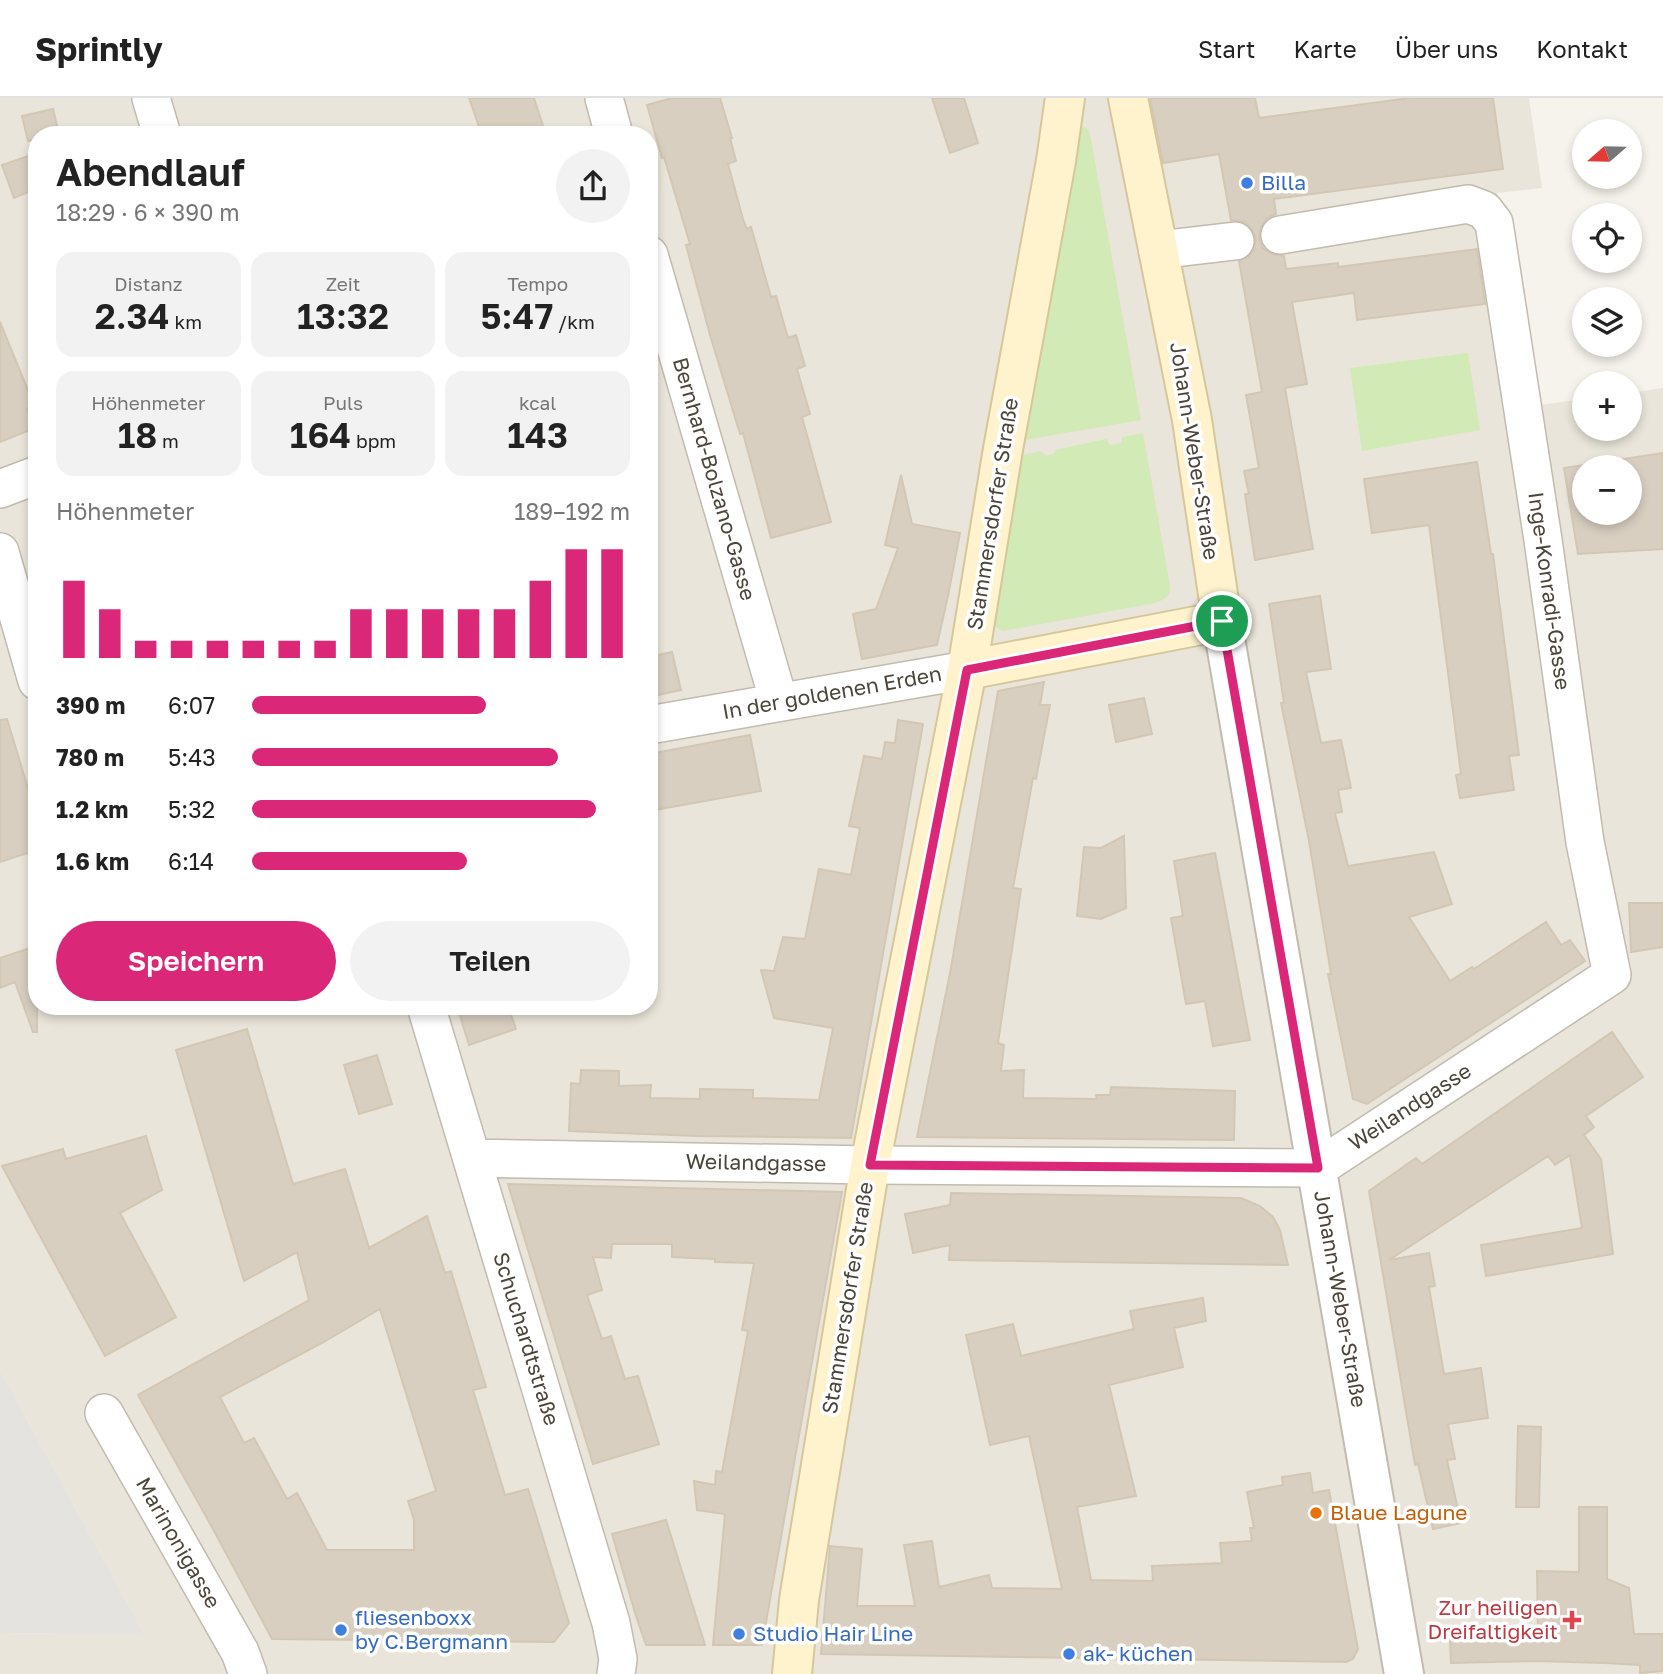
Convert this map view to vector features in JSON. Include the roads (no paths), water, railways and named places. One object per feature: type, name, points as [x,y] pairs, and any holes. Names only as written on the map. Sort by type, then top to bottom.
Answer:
[{"type":"main road","name":"Stammersdorfer Straße","points":[[792,1674],[799,1600],[870,1165],[967,670],[1065,98]]},
{"type":"main road","name":"Johann-Weber-Straße","points":[[1128,98],[1192,420],[1222,621]]},
{"type":"main road","name":"In der goldenen Erden","points":[[967,670],[1222,621]]},
{"type":"street","points":[[151,98],[159,126]]},
{"type":"street","points":[[604,98],[612,126]]},
{"type":"street","name":"Inge-Konradi-Gasse","points":[[1280,235],[1468,204],[1484,210],[1494,223],[1543,540],[1585,842],[1612,975]]},
{"type":"street","points":[[1158,250],[1235,241]]},
{"type":"street","name":"Bernhard-Bolzano-Gasse","points":[[658,286],[779,702]]},
{"type":"street","points":[[0,489],[28,478]]},
{"type":"street","points":[[0,552],[28,650]]},
{"type":"street","name":"Johann-Weber-Straße","points":[[1222,621],[1404,1674]]},
{"type":"street","name":"In der goldenen Erden","points":[[658,723],[967,670]]},
{"type":"street","name":"Weilandgasse","points":[[472,1158],[870,1165],[1318,1168],[1612,975]]},
{"type":"street","name":"Schuchardtstraße","points":[[429,1015],[611,1623],[618,1659],[616,1674]]},
{"type":"street","name":"Marinonigasse","points":[[104,1413],[240,1652],[248,1674]]},
{"type":"place","name":"Billa","points":[[1247,183]]},
{"type":"place","name":"Blaue Lagune","points":[[1316,1513]]},
{"type":"place","name":"Zur heiligen Dreifaltigkeit","points":[[1572,1620]]},
{"type":"place","name":"fliesenboxx by C.Bergmann","points":[[341,1630]]},
{"type":"place","name":"Studio Hair Line","points":[[739,1634]]},
{"type":"place","name":"ak- küchen","points":[[1069,1654]]}]
